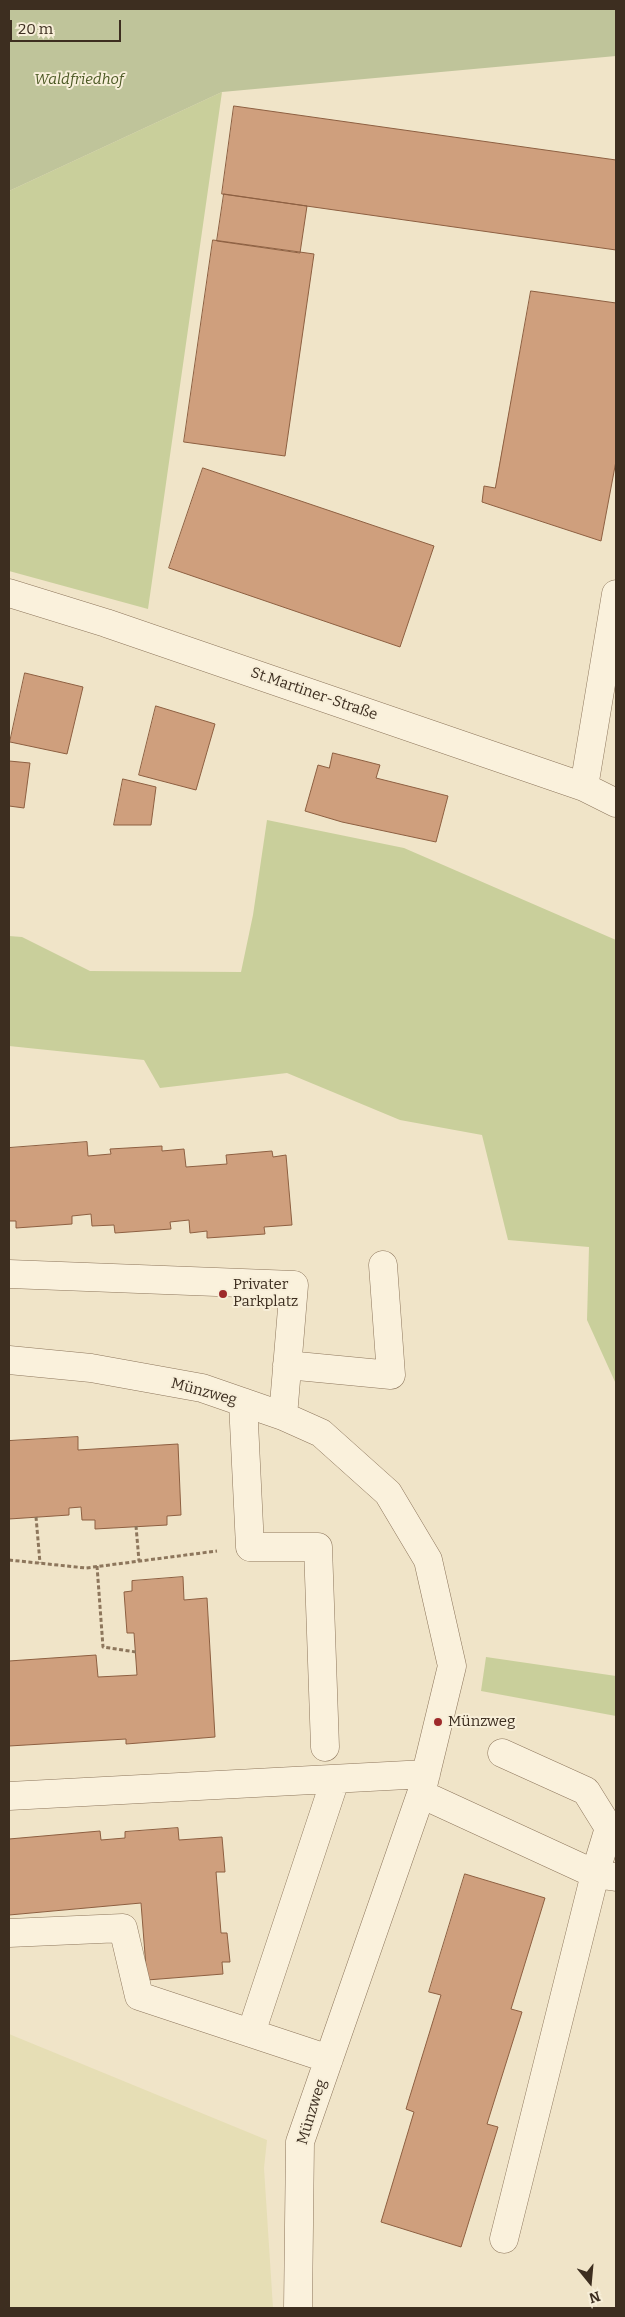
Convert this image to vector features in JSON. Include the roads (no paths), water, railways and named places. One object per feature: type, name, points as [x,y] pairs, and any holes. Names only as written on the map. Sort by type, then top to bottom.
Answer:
[{"type":"street","name":"St.Martiner-Straße","points":[[9,593],[106,623],[584,787],[616,804]]},
{"type":"street","points":[[584,787],[616,594]]},
{"type":"street","points":[[287,1365],[391,1375],[382,1265]]},
{"type":"street","points":[[9,1274],[294,1285],[283,1416]]},
{"type":"street","name":"Münzweg","points":[[9,1360],[91,1368],[202,1388],[283,1416],[321,1434],[388,1493],[428,1560],[452,1666],[423,1784],[300,2142],[298,2308]]},
{"type":"street","points":[[243,1402],[250,1547],[318,1547],[325,1747]]},
{"type":"street","points":[[502,1753],[586,1791],[609,1828],[606,1876],[504,2239]]},
{"type":"street","points":[[251,2033],[335,1780]]},
{"type":"street","points":[[9,1796],[335,1780],[423,1784],[606,1876]]},
{"type":"street","points":[[9,1933],[123,1928],[139,1996],[329,2059]]},
{"type":"place","name":"Privater Parkplatz","points":[[223,1294]]},
{"type":"place","name":"Münzweg","points":[[438,1722]]},
{"type":"park label","name":"Waldfriedhof","points":[[79,80]]}]
